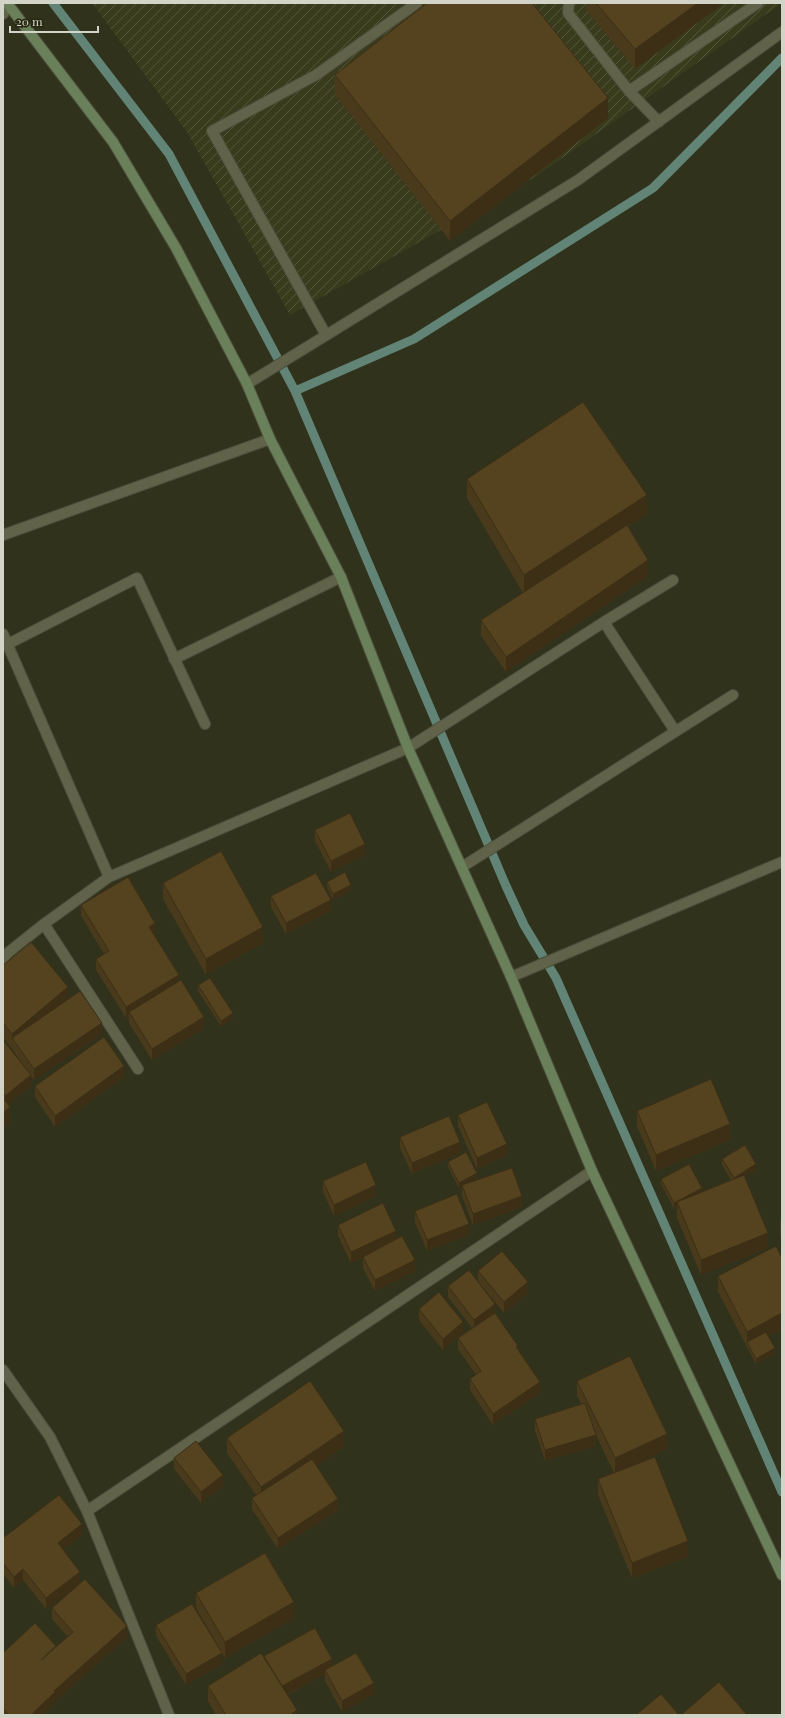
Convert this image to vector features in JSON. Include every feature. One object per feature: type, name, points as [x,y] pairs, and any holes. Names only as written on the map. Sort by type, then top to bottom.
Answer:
[{"type":"street","points":[[326,336],[212,131],[316,75],[417,3]]},
{"type":"street","points":[[569,3],[568,13],[629,91],[659,122]]},
{"type":"street","points":[[629,91],[758,3]]},
{"type":"street","points":[[6,7],[113,142],[176,248],[247,384],[270,438],[341,577],[408,748],[511,977],[592,1171],[782,1575]]},
{"type":"street","points":[[247,384],[578,180],[782,32]]},
{"type":"street","points":[[3,535],[270,438]]},
{"type":"street","points":[[174,659],[341,577]]},
{"type":"street","points":[[109,877],[5,639],[137,578],[205,724]]},
{"type":"street","points":[[5,953],[109,877],[408,748],[604,622],[673,580]]},
{"type":"street","points":[[604,622],[675,732]]},
{"type":"street","points":[[462,867],[733,695]]},
{"type":"street","points":[[511,977],[782,862]]},
{"type":"street","points":[[44,924],[138,1069]]},
{"type":"street","points":[[87,1511],[592,1171]]},
{"type":"street","points":[[3,1370],[50,1437],[87,1511],[169,1715]]},
{"type":"shaded area","points":[[92,3],[782,3],[535,177],[290,315],[187,132]]},
{"type":"building","points":[[427,3],[532,3],[608,98],[450,221],[335,75]]},
{"type":"building","points":[[596,3],[698,3],[635,49]]},
{"type":"building","points":[[583,402],[647,495],[524,575],[467,479]]},
{"type":"building","points":[[627,525],[648,560],[506,657],[481,620]]},
{"type":"building","points":[[350,813],[365,844],[331,861],[315,830]]},
{"type":"building","points":[[221,851],[263,927],[206,959],[163,883]]},
{"type":"building","points":[[345,872],[351,885],[333,894],[327,882]]},
{"type":"building","points":[[316,873],[331,900],[286,923],[271,896]]},
{"type":"building","points":[[128,877],[155,923],[149,927],[179,975],[126,1007],[96,959],[109,951],[81,905]]},
{"type":"building","points":[[31,942],[68,987],[12,1034],[3,1023],[3,965]]},
{"type":"building","points":[[210,978],[233,1013],[221,1021],[198,985]]},
{"type":"building","points":[[181,980],[204,1017],[152,1049],[129,1012]]},
{"type":"building","points":[[80,991],[102,1023],[34,1069],[12,1038]]},
{"type":"building","points":[[104,1037],[124,1066],[55,1116],[35,1086]]},
{"type":"building","points":[[3,1040],[31,1075],[5,1096],[3,1093]]},
{"type":"building","points":[[711,1079],[730,1124],[656,1155],[637,1111]]},
{"type":"building","points":[[3,1098],[10,1107],[3,1113]]},
{"type":"building","points":[[487,1102],[507,1144],[477,1158],[458,1115]]},
{"type":"building","points":[[449,1116],[460,1142],[412,1163],[400,1137]]},
{"type":"building","points":[[745,1145],[756,1164],[734,1178],[722,1159]]},
{"type":"building","points":[[466,1152],[477,1173],[459,1183],[448,1162]]},
{"type":"building","points":[[366,1162],[376,1185],[334,1205],[323,1181]]},
{"type":"building","points":[[689,1164],[702,1188],[674,1203],[661,1179]]},
{"type":"building","points":[[512,1168],[522,1196],[473,1214],[462,1185]]},
{"type":"building","points":[[744,1175],[768,1233],[701,1260],[677,1202]]},
{"type":"building","points":[[457,1194],[469,1224],[427,1240],[415,1211]]},
{"type":"building","points":[[383,1203],[396,1231],[351,1252],[338,1225]]},
{"type":"building","points":[[402,1236],[415,1260],[375,1280],[363,1257]]},
{"type":"building","points":[[776,1246],[782,1258],[782,1313],[747,1332],[718,1276]]},
{"type":"building","points":[[502,1251],[528,1282],[504,1302],[478,1271]]},
{"type":"building","points":[[469,1270],[495,1304],[474,1320],[448,1286]]},
{"type":"building","points":[[439,1292],[463,1322],[443,1339],[419,1309]]},
{"type":"building","points":[[495,1313],[518,1346],[516,1347],[540,1382],[493,1414],[470,1379],[481,1371],[458,1338]]},
{"type":"building","points":[[766,1332],[775,1348],[756,1359],[747,1342]]},
{"type":"building","points":[[630,1356],[667,1434],[615,1458],[577,1381]]},
{"type":"building","points":[[310,1381],[344,1431],[261,1487],[227,1438]]},
{"type":"building","points":[[585,1403],[596,1435],[545,1450],[535,1419]]},
{"type":"building","points":[[196,1441],[223,1475],[201,1492],[174,1458]]},
{"type":"building","points":[[655,1457],[688,1541],[632,1563],[598,1479]]},
{"type":"building","points":[[312,1459],[338,1499],[278,1538],[252,1498]]},
{"type":"building","points":[[59,1495],[82,1524],[58,1543],[80,1572],[46,1598],[23,1569],[14,1577],[3,1563],[3,1538]]},
{"type":"building","points":[[265,1553],[294,1602],[225,1642],[196,1593]]},
{"type":"building","points":[[85,1579],[127,1626],[54,1691],[55,1692],[31,1715],[9,1715],[3,1708],[3,1653],[35,1623],[56,1646],[41,1660],[73,1632],[52,1608]]},
{"type":"building","points":[[192,1604],[222,1653],[186,1674],[156,1625]]},
{"type":"building","points":[[315,1628],[332,1659],[282,1686],[264,1656]]},
{"type":"building","points":[[261,1653],[297,1710],[290,1715],[226,1715],[208,1686]]},
{"type":"building","points":[[356,1653],[374,1683],[342,1701],[325,1670]]},
{"type":"building","points":[[719,1682],[747,1715],[681,1715]]},
{"type":"building","points":[[661,1694],[679,1715],[636,1715]]},
{"type":"waterway","points":[[53,3],[169,154],[295,391],[506,886],[524,925],[556,978],[782,1492]]},
{"type":"waterway","points":[[295,391],[414,339],[653,188],[782,58]]}]
